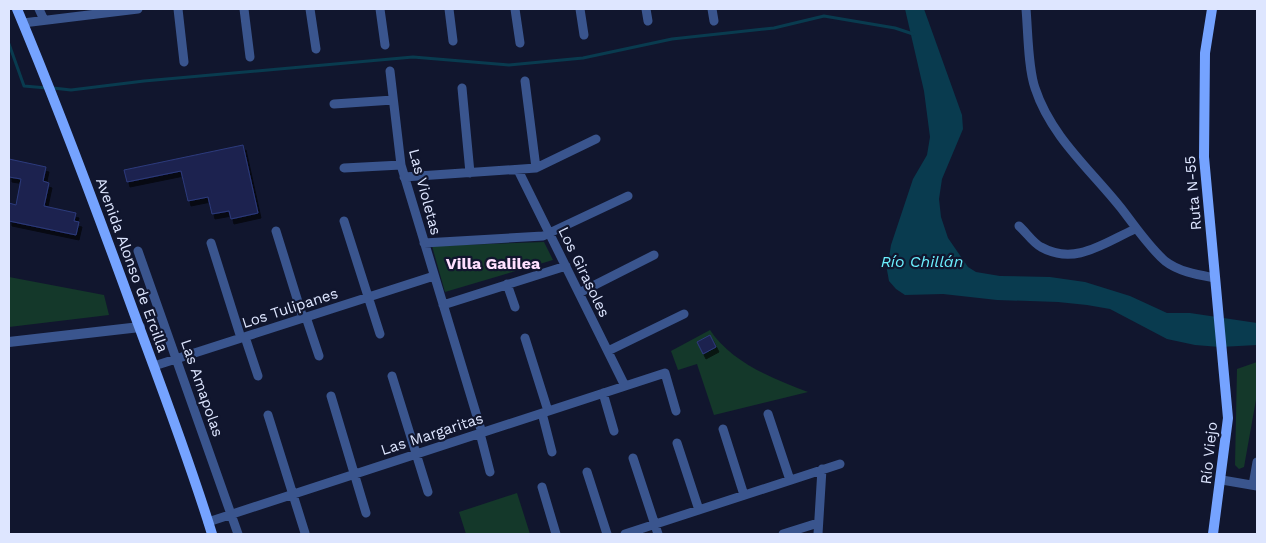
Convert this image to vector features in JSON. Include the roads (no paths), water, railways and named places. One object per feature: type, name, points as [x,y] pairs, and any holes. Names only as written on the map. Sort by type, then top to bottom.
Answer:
[{"type":"main road","name":"Avenida Alonso de Ercilla","points":[[17,9],[46,77],[140,328],[212,534]]},
{"type":"main road","name":"Ruta N-55","points":[[1212,9],[1205,53],[1204,138],[1225,374]]},
{"type":"main road","name":"Río Viejo","points":[[1213,534],[1222,480],[1228,418],[1225,374]]},
{"type":"street","points":[[40,9],[44,20]]},
{"type":"street","points":[[23,23],[105,11],[138,9]]},
{"type":"street","points":[[178,9],[184,62]]},
{"type":"street","points":[[244,9],[250,57]]},
{"type":"street","points":[[310,9],[316,49]]},
{"type":"street","points":[[380,9],[385,45]]},
{"type":"street","points":[[449,9],[453,41]]},
{"type":"street","points":[[515,9],[520,43]]},
{"type":"street","points":[[580,9],[584,35]]},
{"type":"street","points":[[646,9],[648,21]]},
{"type":"street","points":[[712,9],[714,21]]},
{"type":"street","points":[[1026,9],[1034,87],[1046,115],[1062,140],[1122,209],[1135,229],[1166,262],[1180,270],[1215,278]]},
{"type":"street","name":"Las Violetas","points":[[390,71],[400,165],[481,433],[490,472]]},
{"type":"street","points":[[525,81],[536,168]]},
{"type":"street","points":[[462,88],[470,173]]},
{"type":"street","points":[[334,104],[393,100]]},
{"type":"street","points":[[404,177],[536,168],[596,139]]},
{"type":"street","points":[[344,168],[400,165]]},
{"type":"street","name":"Los Girasoles","points":[[518,170],[625,386]]},
{"type":"street","points":[[424,243],[538,237],[550,234],[628,196]]},
{"type":"street","points":[[344,221],[380,334]]},
{"type":"street","points":[[1019,226],[1040,247],[1059,254],[1078,255],[1135,229]]},
{"type":"street","points":[[276,232],[319,356]]},
{"type":"street","points":[[211,243],[258,376]]},
{"type":"street","name":"Las Amapolas","points":[[138,251],[238,534]]},
{"type":"street","points":[[579,293],[654,255]]},
{"type":"street","points":[[443,305],[566,266]]},
{"type":"street","name":"Los Tulipanes","points":[[154,366],[434,276]]},
{"type":"street","points":[[507,284],[515,307]]},
{"type":"street","points":[[608,351],[684,314]]},
{"type":"street","points":[[9,342],[140,328]]},
{"type":"street","points":[[525,338],[545,412],[552,452]]},
{"type":"street","name":"Las Margaritas","points":[[208,522],[665,373],[676,411]]},
{"type":"street","points":[[392,376],[428,492]]},
{"type":"street","points":[[603,393],[614,431]]},
{"type":"street","points":[[330,396],[366,513]]},
{"type":"street","points":[[768,414],[790,480]]},
{"type":"street","points":[[268,415],[305,533]]},
{"type":"street","points":[[723,429],[744,495]]},
{"type":"street","points":[[678,443],[699,510]]},
{"type":"street","points":[[633,458],[658,534]]},
{"type":"street","points":[[1222,480],[1255,485],[1257,462]]},
{"type":"street","points":[[625,534],[840,464]]},
{"type":"street","points":[[818,534],[822,470]]},
{"type":"street","points":[[587,472],[607,534]]},
{"type":"street","points":[[542,487],[556,534]]},
{"type":"street","points":[[783,534],[818,523]]},
{"type":"water","name":"Río Chillán","points":[[905,9],[924,9],[962,115],[963,129],[942,179],[939,199],[941,217],[948,238],[968,267],[976,272],[1000,276],[1050,277],[1085,282],[1130,296],[1167,313],[1190,313],[1257,323],[1257,345],[1220,347],[1195,345],[1167,339],[1110,309],[1087,305],[997,300],[943,294],[905,295],[896,289],[889,281],[887,270],[891,245],[913,179],[927,155],[930,137],[924,91]]},
{"type":"waterway","points":[[53,88],[71,90],[144,81],[413,57],[509,65],[583,58],[672,39],[774,28],[824,16],[895,28],[913,34]]},
{"type":"waterway","points":[[9,44],[24,86],[47,88]]},
{"type":"district","name":"Villa Galilea","points":[[493,263]]}]
